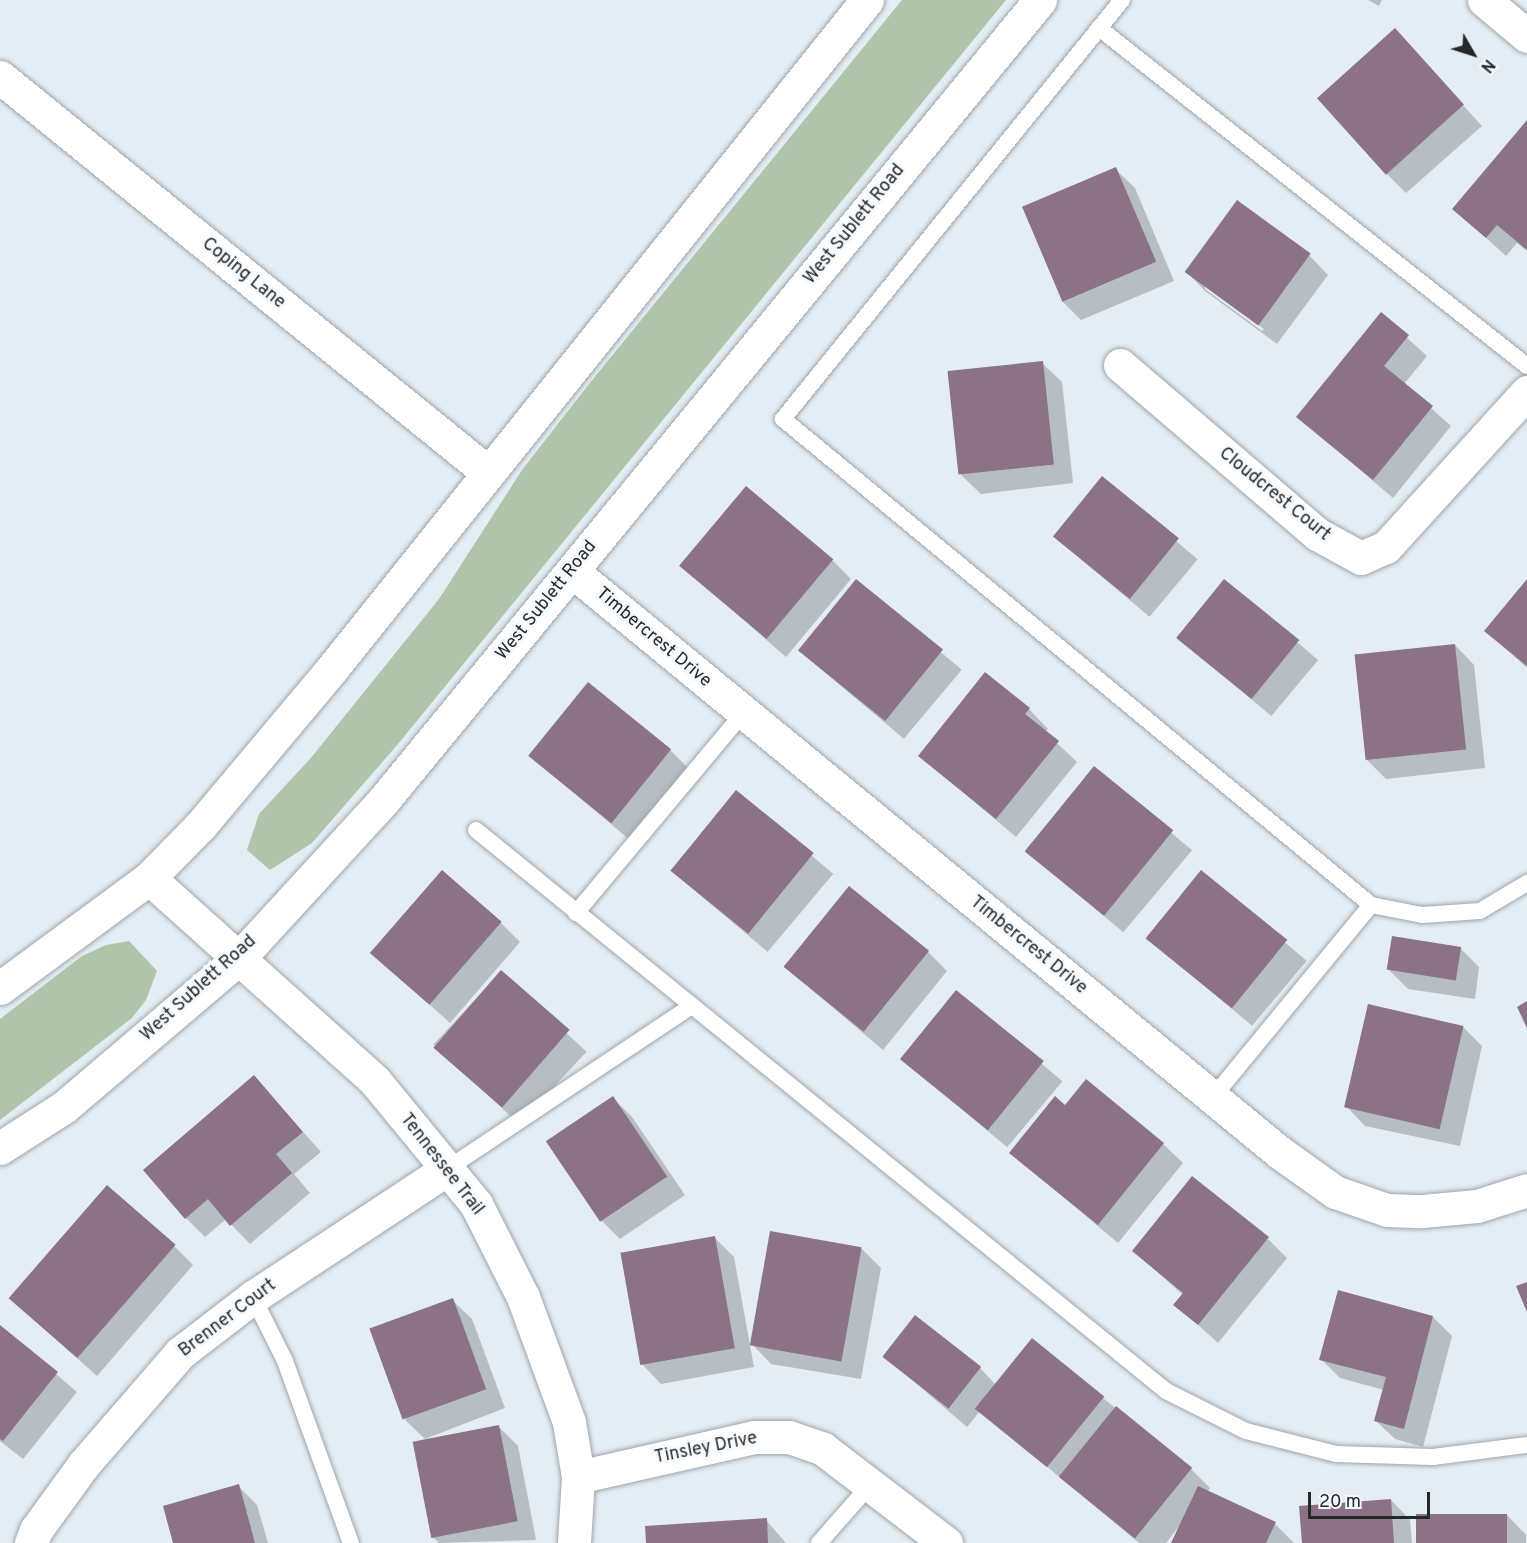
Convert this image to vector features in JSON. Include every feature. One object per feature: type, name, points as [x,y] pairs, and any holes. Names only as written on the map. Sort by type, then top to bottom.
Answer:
[{"type":"street","points":[[0,988],[149,878],[257,759],[486,471],[867,0]]},
{"type":"street","name":"West Sublett Road","points":[[0,1148],[64,1107],[240,957],[384,801],[1040,0]]},
{"type":"street","points":[[1484,0],[1527,36]]},
{"type":"street","name":"Coping Lane","points":[[0,78],[486,471]]},
{"type":"street","name":"Cloudcrest Court","points":[[1120,365],[1317,534],[1361,558],[1386,547],[1527,392]]},
{"type":"street","name":"Timbercrest Drive","points":[[572,571],[1214,1096],[1279,1152],[1335,1192],[1387,1210],[1477,1206],[1527,1190]]},
{"type":"street","name":"Tennessee Trail","points":[[149,878],[240,957],[375,1081],[476,1204],[523,1297],[569,1422],[578,1476],[574,1543]]},
{"type":"street","name":"Brenner Court","points":[[31,1543],[36,1530],[84,1464],[180,1353],[253,1297],[447,1169]]},
{"type":"street","name":"Tinsley Drive","points":[[578,1476],[754,1437],[789,1437],[823,1449],[946,1543]]},
{"type":"lane","points":[[1122,0],[783,420],[1371,905],[1422,915],[1480,911],[1527,883]]},
{"type":"lane","points":[[1099,28],[1527,366]]},
{"type":"lane","points":[[576,913],[743,713]]},
{"type":"lane","points":[[476,830],[1166,1391],[1246,1431],[1336,1454],[1433,1457],[1527,1445]]},
{"type":"lane","points":[[1214,1096],[1371,905]]},
{"type":"lane","points":[[447,1169],[691,1006]]},
{"type":"lane","points":[[253,1297],[285,1361],[351,1543]]},
{"type":"lane","points":[[819,1543],[869,1486]]},
{"type":"green space","points":[[902,0],[1006,0],[398,744],[312,843],[270,870],[247,850],[259,814],[310,759],[439,599],[522,470],[589,384]]},
{"type":"green space","points":[[129,941],[157,971],[146,1000],[132,1018],[0,1120],[0,1019],[82,956],[106,945]]},
{"type":"building","points":[[1395,28],[1464,105],[1386,175],[1317,98]]},
{"type":"building","points":[[1527,120],[1527,250],[1497,225],[1486,238],[1452,209]]},
{"type":"building","points":[[1116,167],[1156,262],[1062,302],[1022,207]]},
{"type":"building","points":[[1237,200],[1311,253],[1258,325],[1185,272]]},
{"type":"building","points":[[1381,312],[1409,335],[1384,366],[1433,406],[1373,480],[1296,417]]},
{"type":"building","points":[[1043,361],[1054,464],[958,474],[948,371]]},
{"type":"building","points":[[1102,476],[1179,538],[1130,599],[1053,537]]},
{"type":"building","points":[[746,486],[833,559],[766,639],[679,566]]},
{"type":"building","points":[[856,579],[943,649],[885,721],[798,650]]},
{"type":"building","points":[[1224,579],[1299,640],[1252,699],[1176,638]]},
{"type":"building","points":[[1527,579],[1527,666],[1484,631]]},
{"type":"building","points":[[1455,644],[1466,749],[1366,760],[1355,655]]},
{"type":"building","points":[[985,672],[1030,708],[1025,714],[1059,741],[996,819],[918,756]]},
{"type":"building","points":[[588,682],[671,749],[611,823],[528,756]]},
{"type":"building","points":[[1094,766],[1173,830],[1104,916],[1025,851]]},
{"type":"building","points":[[736,790],[814,853],[748,934],[671,871]]},
{"type":"building","points":[[442,870],[502,922],[429,1005],[370,953]]},
{"type":"building","points":[[1201,870],[1287,940],[1232,1008],[1146,938]]},
{"type":"building","points":[[849,886],[929,951],[864,1032],[784,967]]},
{"type":"building","points":[[1392,936],[1461,947],[1456,981],[1387,970]]},
{"type":"building","points":[[501,970],[570,1030],[502,1107],[433,1048]]},
{"type":"building","points":[[956,990],[1044,1061],[988,1130],[900,1059]]},
{"type":"building","points":[[1527,1001],[1527,1028],[1517,1007]]},
{"type":"building","points":[[1368,1004],[1463,1026],[1440,1129],[1344,1107]]},
{"type":"building","points":[[254,1075],[303,1132],[276,1154],[292,1173],[230,1226],[208,1199],[185,1219],[143,1170]]},
{"type":"building","points":[[1086,1079],[1164,1143],[1098,1225],[1009,1153],[1055,1096],[1065,1105]]},
{"type":"building","points":[[613,1096],[667,1176],[600,1222],[546,1141]]},
{"type":"building","points":[[1192,1176],[1269,1237],[1198,1325],[1173,1305],[1183,1293],[1132,1251]]},
{"type":"building","points":[[107,1185],[176,1245],[77,1358],[9,1298]]},
{"type":"building","points":[[770,1231],[862,1247],[841,1361],[750,1345]]},
{"type":"building","points":[[715,1236],[735,1348],[640,1365],[620,1253]]},
{"type":"building","points":[[1527,1282],[1527,1312],[1516,1286]]},
{"type":"building","points":[[1338,1290],[1433,1316],[1404,1429],[1374,1421],[1386,1377],[1319,1360]]},
{"type":"building","points":[[453,1298],[486,1389],[403,1420],[369,1328]]},
{"type":"building","points":[[915,1315],[981,1367],[949,1408],[882,1357]]},
{"type":"building","points":[[0,1325],[58,1372],[3,1441],[0,1439]]},
{"type":"building","points":[[1032,1338],[1104,1397],[1047,1467],[975,1409]]},
{"type":"building","points":[[1116,1406],[1192,1468],[1135,1538],[1059,1477]]},
{"type":"building","points":[[499,1425],[518,1521],[431,1538],[413,1442]]},
{"type":"building","points":[[239,1484],[255,1543],[173,1543],[163,1506]]},
{"type":"building","points":[[1198,1486],[1276,1522],[1266,1543],[1171,1543]]},
{"type":"building","points":[[1391,1499],[1394,1543],[1302,1543],[1299,1506]]},
{"type":"building","points":[[1416,1514],[1507,1514],[1507,1543],[1416,1543]]},
{"type":"building","points":[[767,1518],[768,1543],[646,1543],[645,1526]]}]
